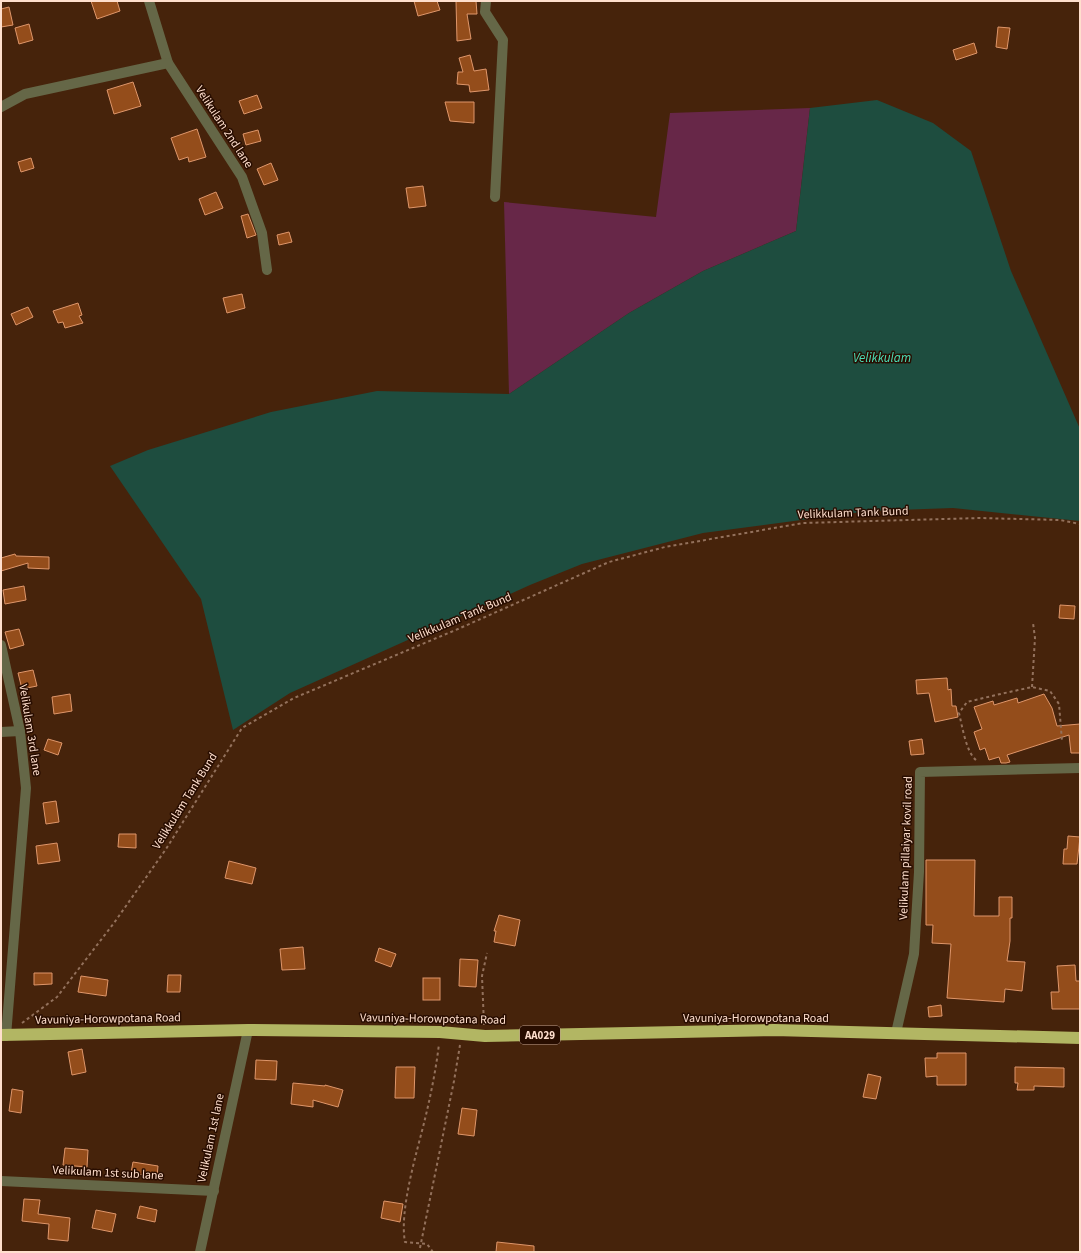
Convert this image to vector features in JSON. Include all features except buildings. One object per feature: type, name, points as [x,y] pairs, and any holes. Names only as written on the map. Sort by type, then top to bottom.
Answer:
[{"type":"highway","name":"Vavuniya-Horowpotana Road","points":[[3,1035],[248,1030],[440,1032],[485,1036],[774,1030],[1080,1038]]},
{"type":"street","name":"Velikulam 2nd lane","points":[[149,1],[168,63],[242,177],[262,233],[267,270]]},
{"type":"street","points":[[486,1],[485,12],[503,40],[495,198]]},
{"type":"street","points":[[1,107],[25,94],[168,63]]},
{"type":"street","name":"Velikulam 3rd lane","points":[[1,645],[20,731],[26,788],[3,1035]]},
{"type":"street","points":[[1,732],[20,731]]},
{"type":"street","name":"Velikulam pillaiyar kovil road","points":[[896,1033],[914,954],[919,872],[920,772],[1080,768]]},
{"type":"street","name":"Velikulam 1st lane","points":[[200,1252],[248,1030]]},
{"type":"street","name":"Velikulam 1st sub lane","points":[[1,1181],[214,1191]]},
{"type":"path","name":"Velikkulam Tank Bund","points":[[3,1035],[57,997],[109,929],[166,849],[242,728],[294,698],[465,626],[609,562],[665,547],[803,523],[979,518],[1060,520],[1080,524]]},
{"type":"path","points":[[1032,687],[1034,638],[1033,623]]},
{"type":"path","points":[[979,761],[972,757],[960,713],[967,702],[996,695],[1032,687],[1050,690],[1059,704],[1062,741]]},
{"type":"path","points":[[485,1036],[482,976],[487,953]]},
{"type":"path","points":[[433,1252],[427,1244],[405,1242],[403,1230],[411,1178],[436,1065],[440,1032]]},
{"type":"path","points":[[420,1248],[454,1081],[461,1034]]},
{"type":"shaded area","points":[[810,108],[796,231],[703,271],[629,313],[509,394],[504,202],[656,217],[670,113]]},
{"type":"water","name":"Velikkulam","points":[[877,100],[933,123],[971,151],[1011,271],[1080,429],[1080,521],[953,508],[869,511],[703,533],[582,564],[530,585],[290,693],[233,730],[201,599],[110,466],[148,450],[271,412],[377,391],[509,394],[629,313],[703,271],[796,231],[810,108]]}]
